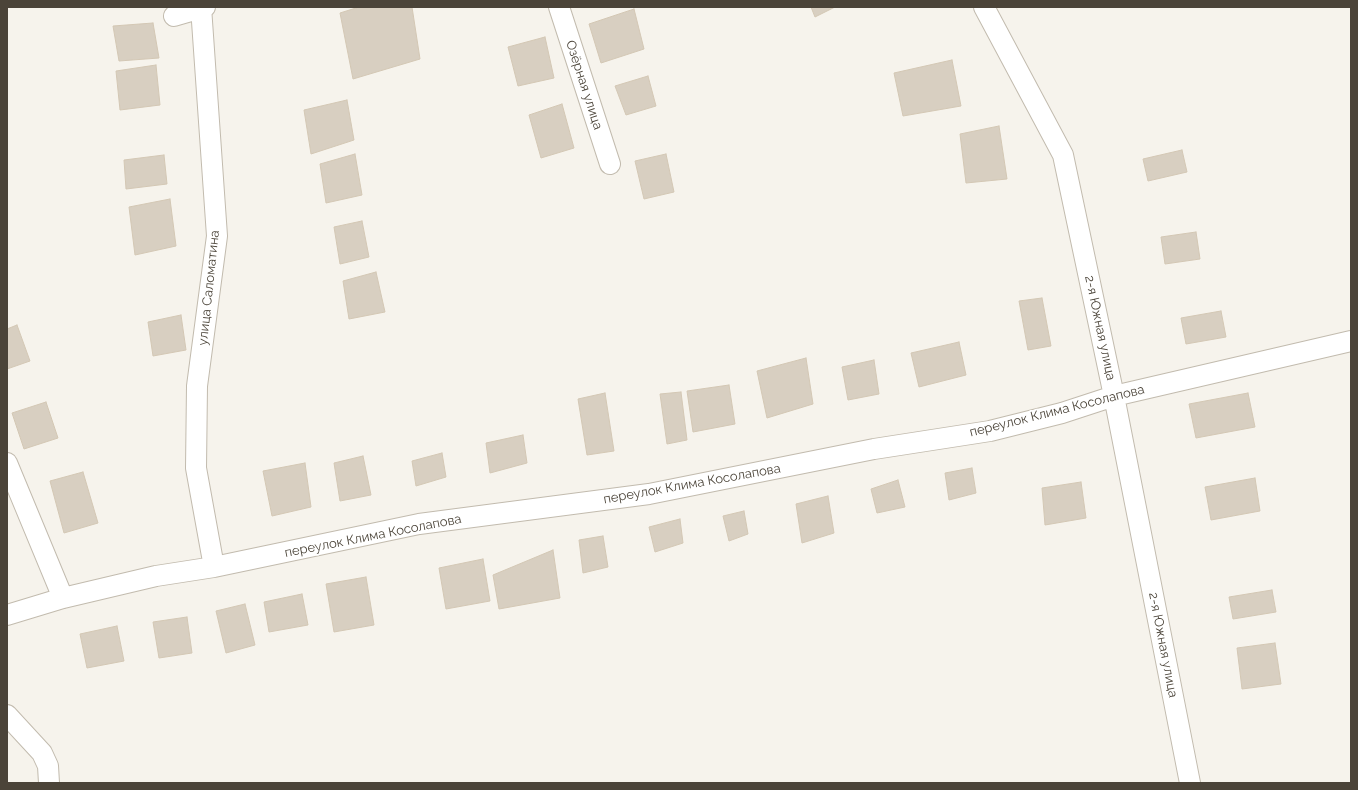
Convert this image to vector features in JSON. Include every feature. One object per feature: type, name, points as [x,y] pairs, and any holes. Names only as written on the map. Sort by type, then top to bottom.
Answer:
[{"type":"street","points":[[174,16],[203,7]]},
{"type":"street","name":"улица Саломатина","points":[[203,7],[217,236],[197,386],[196,468],[214,567]]},
{"type":"street","name":"Озёрная улица","points":[[558,7],[610,164]]},
{"type":"street","name":"2-я Южная улица","points":[[984,7],[1063,155],[1114,396],[1190,783]]},
{"type":"street","name":"переулок Клима Косолапова","points":[[7,615],[63,598],[156,576],[214,567],[418,524],[649,494],[874,449],[990,431],[1062,413],[1114,396],[1351,341]]},
{"type":"street","points":[[7,463],[63,598]]},
{"type":"street","points":[[7,715],[42,753],[48,766],[48,783]]},
{"type":"building","points":[[359,7],[412,7],[420,59],[353,79],[340,13]]},
{"type":"building","points":[[811,7],[835,7],[815,17]]},
{"type":"building","points":[[634,9],[644,49],[601,63],[589,24]]},
{"type":"building","points":[[153,23],[159,58],[119,61],[113,26]]},
{"type":"building","points":[[545,37],[554,78],[518,86],[508,47]]},
{"type":"building","points":[[952,60],[961,106],[903,116],[894,73]]},
{"type":"building","points":[[156,65],[160,105],[120,110],[116,71]]},
{"type":"building","points":[[648,76],[656,106],[626,115],[615,86]]},
{"type":"building","points":[[347,100],[354,140],[311,154],[304,110]]},
{"type":"building","points":[[562,104],[574,148],[541,158],[529,115]]},
{"type":"building","points":[[999,126],[1007,179],[966,183],[960,134]]},
{"type":"building","points":[[1182,150],[1187,172],[1148,181],[1143,159]]},
{"type":"building","points":[[355,154],[362,195],[326,203],[320,164]]},
{"type":"building","points":[[666,154],[674,192],[644,199],[635,161]]},
{"type":"building","points":[[164,155],[167,184],[126,189],[124,160]]},
{"type":"building","points":[[170,199],[176,246],[135,255],[129,207]]},
{"type":"building","points":[[362,221],[369,257],[340,264],[334,227]]},
{"type":"building","points":[[1196,232],[1200,259],[1165,264],[1161,237]]},
{"type":"building","points":[[376,272],[385,312],[349,319],[343,281]]},
{"type":"building","points":[[1042,298],[1051,346],[1028,350],[1019,301]]},
{"type":"building","points":[[1221,311],[1226,337],[1186,344],[1181,318]]},
{"type":"building","points":[[181,315],[186,350],[153,356],[148,322]]},
{"type":"building","points":[[17,325],[30,361],[7,369],[7,329]]},
{"type":"building","points":[[959,342],[966,375],[919,387],[911,353]]},
{"type":"building","points":[[806,358],[813,404],[767,418],[757,371]]},
{"type":"building","points":[[874,360],[879,394],[848,400],[842,367]]},
{"type":"building","points":[[729,385],[735,424],[693,432],[687,391]]},
{"type":"building","points":[[681,392],[687,440],[667,444],[660,394]]},
{"type":"building","points":[[605,393],[614,451],[587,455],[578,399]]},
{"type":"building","points":[[1248,393],[1255,427],[1196,438],[1189,404]]},
{"type":"building","points":[[46,402],[58,438],[24,449],[12,413]]},
{"type":"building","points":[[523,435],[527,463],[490,473],[486,443]]},
{"type":"building","points":[[442,453],[446,477],[416,486],[412,461]]},
{"type":"building","points":[[363,456],[371,495],[340,501],[334,463]]},
{"type":"building","points":[[305,463],[311,507],[272,516],[263,471]]},
{"type":"building","points":[[972,468],[976,493],[949,500],[945,473]]},
{"type":"building","points":[[83,472],[98,523],[64,533],[50,481]]},
{"type":"building","points":[[1255,478],[1260,511],[1211,520],[1205,487]]},
{"type":"building","points":[[898,480],[905,507],[877,513],[871,489]]},
{"type":"building","points":[[1081,482],[1086,518],[1045,525],[1042,488]]},
{"type":"building","points":[[828,496],[834,533],[802,543],[796,504]]},
{"type":"building","points":[[744,511],[748,534],[729,541],[723,516]]},
{"type":"building","points":[[680,519],[683,543],[655,552],[649,527]]},
{"type":"building","points":[[603,536],[608,567],[583,573],[579,540]]},
{"type":"building","points":[[553,550],[560,598],[499,609],[493,575]]},
{"type":"building","points":[[483,559],[490,601],[446,609],[439,568]]},
{"type":"building","points":[[366,577],[374,625],[334,632],[326,584]]},
{"type":"building","points":[[1272,590],[1276,612],[1233,619],[1229,597]]},
{"type":"building","points":[[302,594],[308,625],[269,632],[264,602]]},
{"type":"building","points":[[245,604],[255,645],[226,653],[216,611]]},
{"type":"building","points":[[187,617],[192,653],[159,658],[153,622]]},
{"type":"building","points":[[117,626],[124,661],[87,668],[80,634]]},
{"type":"building","points":[[1275,643],[1281,684],[1242,689],[1237,648]]}]
